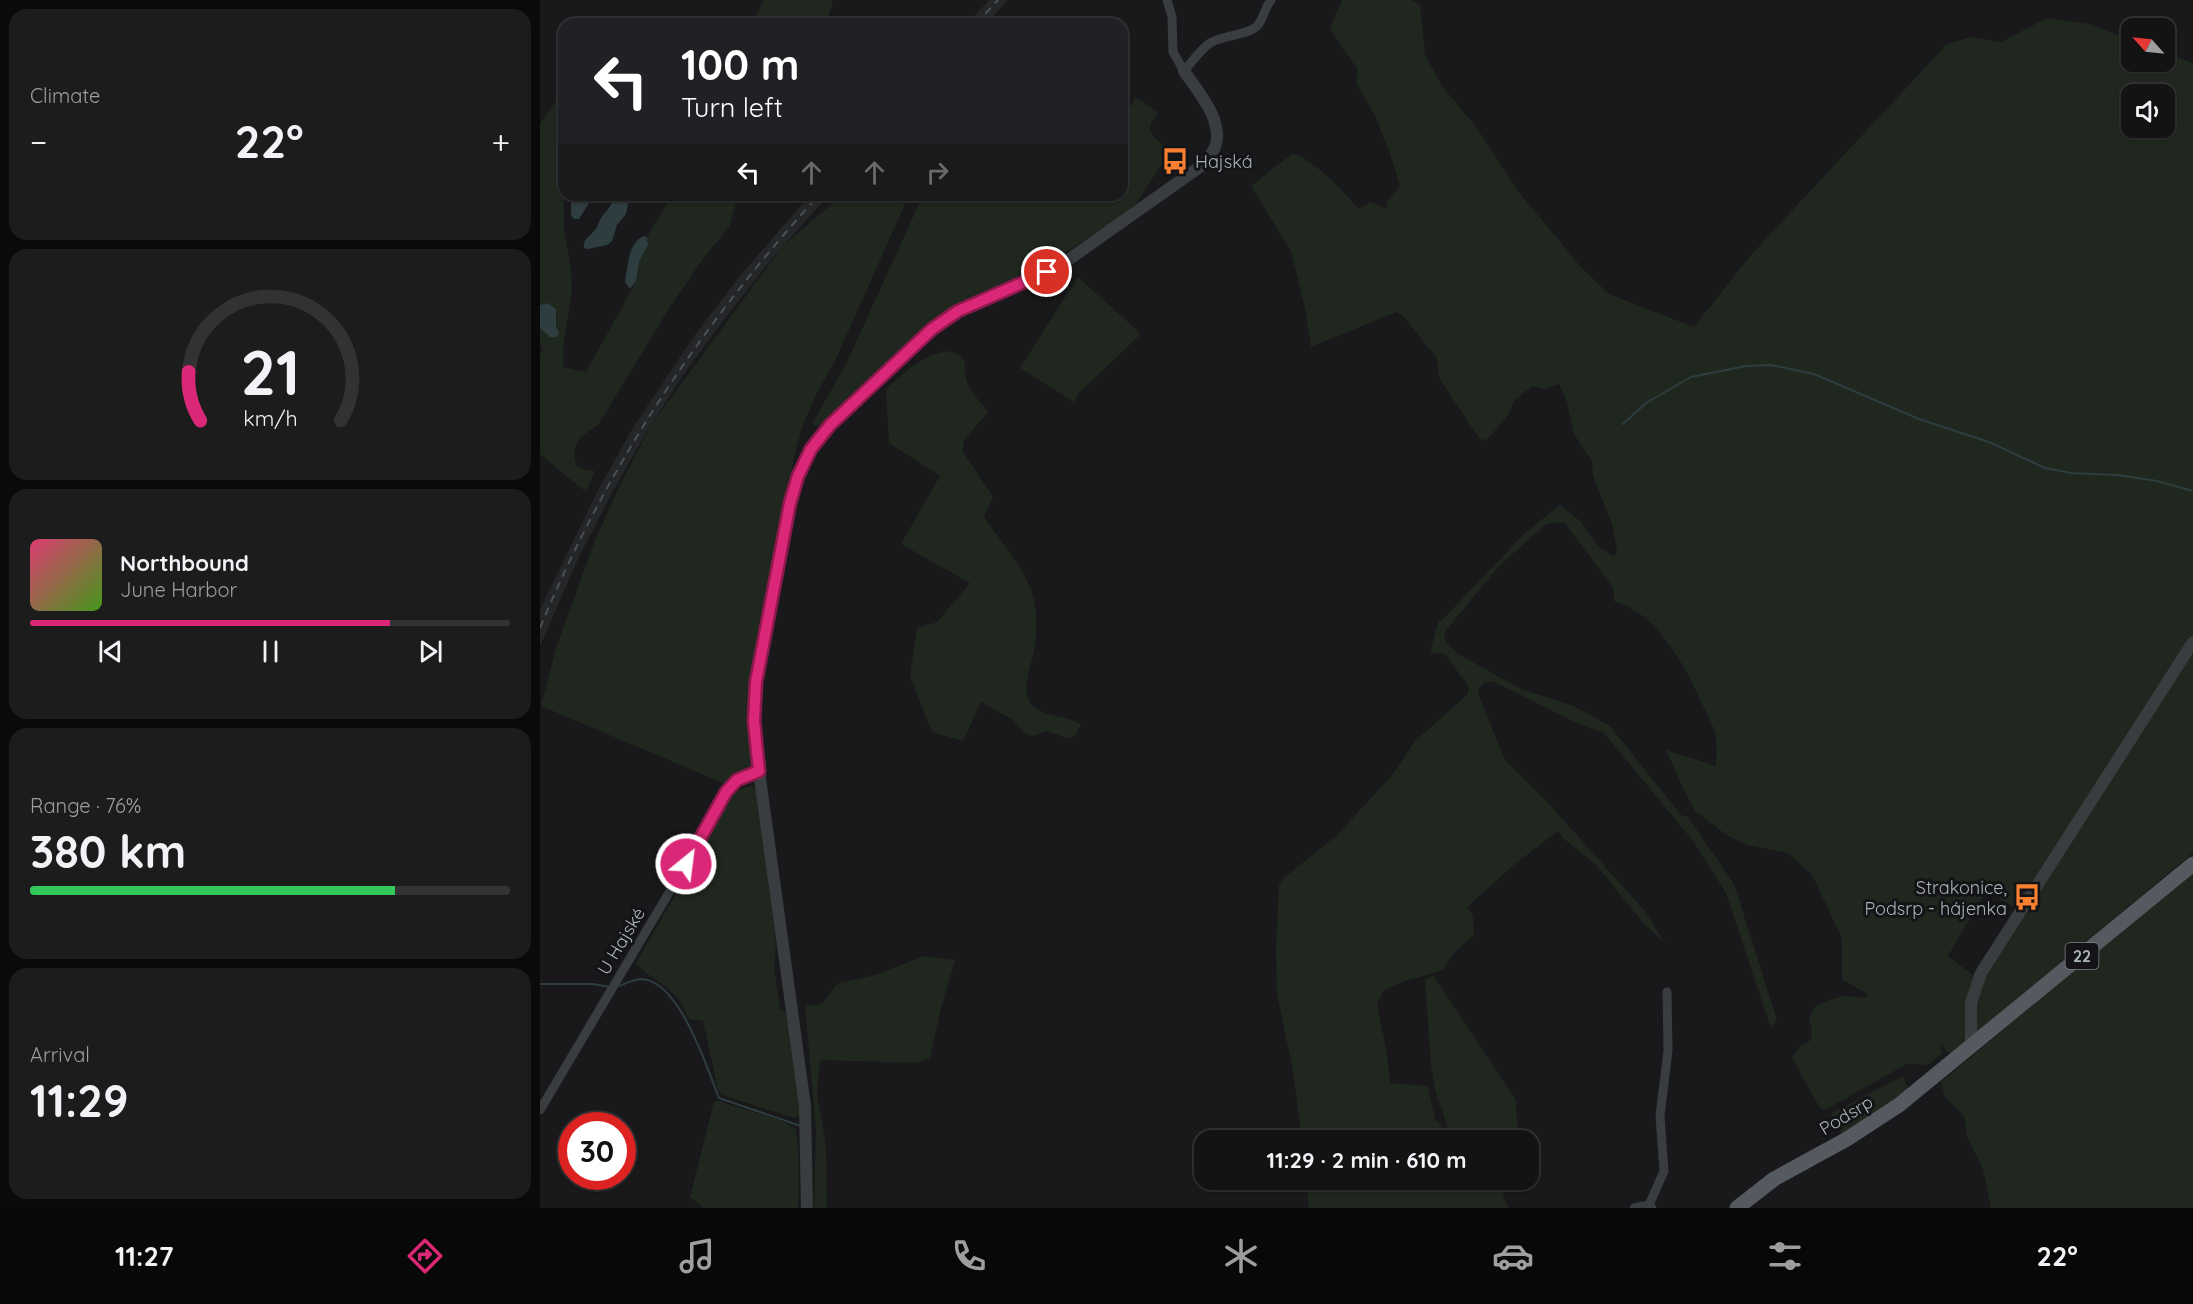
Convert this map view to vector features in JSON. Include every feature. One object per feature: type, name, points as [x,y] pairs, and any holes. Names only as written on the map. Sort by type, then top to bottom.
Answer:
[{"type":"main road","name":"22","points":[[1971,1047],[2193,864]]},
{"type":"main road","name":"Podsrp","points":[[1737,1208],[1774,1179],[1847,1139],[1899,1106],[1971,1047]]},
{"type":"street","points":[[807,1208],[805,1106],[754,721],[756,682],[790,503],[798,476],[811,449],[830,425],[932,329],[958,311],[1061,265],[1201,166],[1216,146],[1216,130],[1211,111],[1173,52],[1172,17],[1167,0]]},
{"type":"street","points":[[1184,71],[1209,44],[1226,36],[1251,30],[1258,25],[1271,0]]},
{"type":"street","points":[[1971,1047],[1971,1003],[1981,973],[2193,642]]},
{"type":"street","name":"U Hajské","points":[[540,1110],[686,864],[726,792],[737,780],[759,771]]},
{"type":"street","points":[[1634,1208],[1651,1207],[1664,1171],[1660,1116],[1668,1051],[1667,992]]},
{"type":"shaded area","points":[[764,0],[833,0],[828,18],[755,18]]},
{"type":"shaded area","points":[[989,0],[1008,0],[992,18],[972,18]]},
{"type":"shaded area","points":[[1342,0],[1412,0],[1420,5],[1425,55],[1442,86],[1476,127],[1521,195],[1581,267],[1609,294],[1694,327],[1750,256],[1947,44],[1971,37],[2001,42],[2047,18],[2089,24],[2121,36],[2121,72],[2175,72],[2175,57],[2193,63],[2193,853],[1950,1054],[1940,1044],[1943,1053],[1928,1065],[1907,1064],[1825,1110],[1820,1108],[1792,1058],[1801,1046],[1811,1040],[1812,1028],[1809,1021],[1813,1009],[1838,997],[1868,996],[1842,979],[1842,938],[1812,875],[1788,853],[1748,845],[1728,836],[1695,811],[1666,750],[1716,766],[1714,730],[1689,676],[1658,630],[1630,608],[1614,601],[1614,589],[1564,522],[1546,524],[1498,567],[1444,633],[1446,642],[1460,655],[1521,689],[1574,706],[1610,726],[1681,815],[1688,817],[1734,884],[1777,1020],[1771,1029],[1726,893],[1693,841],[1604,733],[1581,725],[1494,682],[1485,682],[1479,688],[1478,694],[1505,760],[1549,804],[1644,910],[1665,943],[1644,924],[1597,866],[1564,839],[1558,831],[1515,864],[1467,907],[1473,916],[1474,935],[1452,955],[1444,970],[1405,981],[1383,991],[1377,1004],[1390,1083],[1428,1086],[1435,1119],[1442,1130],[1301,1130],[1293,1071],[1277,994],[1279,884],[1337,835],[1394,773],[1415,741],[1467,695],[1469,687],[1445,654],[1430,653],[1438,622],[1525,533],[1560,505],[1580,521],[1598,546],[1614,557],[1617,550],[1612,524],[1593,476],[1592,461],[1574,434],[1566,399],[1559,384],[1544,389],[1532,386],[1514,401],[1509,414],[1486,441],[1479,438],[1439,378],[1437,358],[1402,315],[1396,312],[1311,347],[1305,308],[1291,251],[1251,186],[1293,153],[1321,171],[1359,209],[1370,202],[1388,209],[1386,202],[1400,186],[1375,116],[1356,83],[1358,70],[1330,29]],"holes":[[[1986,891],[2017,909],[1973,975],[1948,956]]]},
{"type":"shaded area","points":[[558,96],[558,201],[564,201],[564,230],[571,268],[572,290],[563,349],[563,367],[586,372],[636,282],[639,262],[648,245],[647,237],[669,201],[736,201],[730,225],[700,263],[668,310],[598,425],[578,441],[575,452],[577,466],[595,471],[586,492],[540,454],[540,354],[543,349],[540,345],[540,328],[556,327],[557,314],[547,303],[540,305],[540,124]]},
{"type":"shaded area","points":[[1135,97],[1158,112],[1150,129],[1153,136],[1163,145],[1165,159],[1136,204],[1123,215],[1038,270],[944,313],[924,327],[878,374],[844,402],[819,427],[812,424],[846,364],[920,201],[1128,201],[1128,113]]},
{"type":"shaded area","points":[[571,201],[590,201],[579,219],[574,219],[571,215]]},
{"type":"shaded area","points":[[612,201],[629,201],[626,214],[617,225],[612,241],[607,245],[584,248],[585,241],[596,229]]},
{"type":"shaded area","points":[[805,201],[824,201],[776,254],[729,313],[686,371],[646,433],[578,559],[540,646],[540,611],[600,486],[634,426],[694,336],[739,277]]},
{"type":"shaded area","points":[[835,201],[906,201],[836,359],[802,427],[795,453],[747,711],[755,760],[752,768],[735,775],[725,784],[541,706],[556,648],[594,543],[618,489],[651,425],[782,247]]},
{"type":"shaded area","points":[[644,236],[647,237],[648,245],[639,262],[636,281],[630,289],[625,282],[630,256],[635,244]]},
{"type":"shaded area","points":[[1078,277],[1141,334],[1079,393],[1074,402],[1020,368]]},
{"type":"shaded area","points":[[547,303],[556,309],[556,327],[559,333],[557,337],[550,337],[540,328],[540,305]]},
{"type":"shaded area","points":[[947,351],[961,356],[965,363],[968,384],[988,412],[964,440],[963,452],[993,497],[984,517],[1020,567],[1034,600],[1036,634],[1027,680],[1028,698],[1031,704],[1041,712],[1069,719],[1081,725],[1074,737],[1067,738],[1047,731],[1033,736],[1025,733],[1011,719],[981,702],[963,741],[932,732],[910,676],[917,628],[937,622],[970,583],[901,544],[940,476],[889,443],[886,389],[922,360]]},
{"type":"shaded area","points":[[751,786],[757,791],[776,945],[774,967],[780,1009],[790,1016],[789,1037],[794,1040],[800,1115],[794,1118],[725,1096],[718,1090],[703,1021],[689,1019],[674,994],[636,963],[733,794]]},
{"type":"shaded area","points":[[2193,871],[2193,1208],[1991,1208],[1983,1169],[1967,1137],[1964,1116],[1945,1097],[1941,1082]]},
{"type":"shaded area","points":[[924,956],[955,960],[930,1058],[917,1063],[820,1060],[817,1094],[826,1146],[827,1208],[814,1208],[816,1131],[805,1004],[821,1003],[838,983],[875,975]]},
{"type":"shaded area","points":[[1433,975],[1516,1100],[1518,1130],[1449,1130],[1435,1090],[1431,1065],[1425,981]]},
{"type":"shaded area","points":[[1903,1076],[1909,1091],[1842,1134],[1830,1114]]},
{"type":"shaded area","points":[[720,1101],[779,1120],[796,1129],[799,1165],[798,1208],[704,1208],[690,1197],[714,1102]]},
{"type":"shaded area","points":[[1307,1190],[1502,1190],[1509,1208],[1309,1208]]},
{"type":"waterway","points":[[1623,424],[1646,403],[1691,377],[1746,366],[1771,365],[1814,374],[1919,419],[1989,442],[2045,468],[2071,473],[2118,475],[2157,481],[2193,491]]},
{"type":"waterway","points":[[619,986],[641,979],[655,983],[668,994],[680,1009],[690,1028],[719,1098],[801,1126]]},
{"type":"waterway","points":[[540,984],[593,984],[610,987]]},
{"type":"railway","points":[[982,18],[998,0]]},
{"type":"railway","points":[[540,628],[595,510],[660,399],[735,294],[814,201]]},
{"type":"place","name":"Hajská","points":[[1175,161]]},
{"type":"place","name":"Strakonice, Podsrp - hájenka","points":[[2027,897]]},
{"type":"route","points":[[686,864],[726,792],[737,780],[759,771],[754,721],[756,682],[790,503],[798,476],[811,449],[848,406],[932,329],[958,311],[1047,272]]}]
